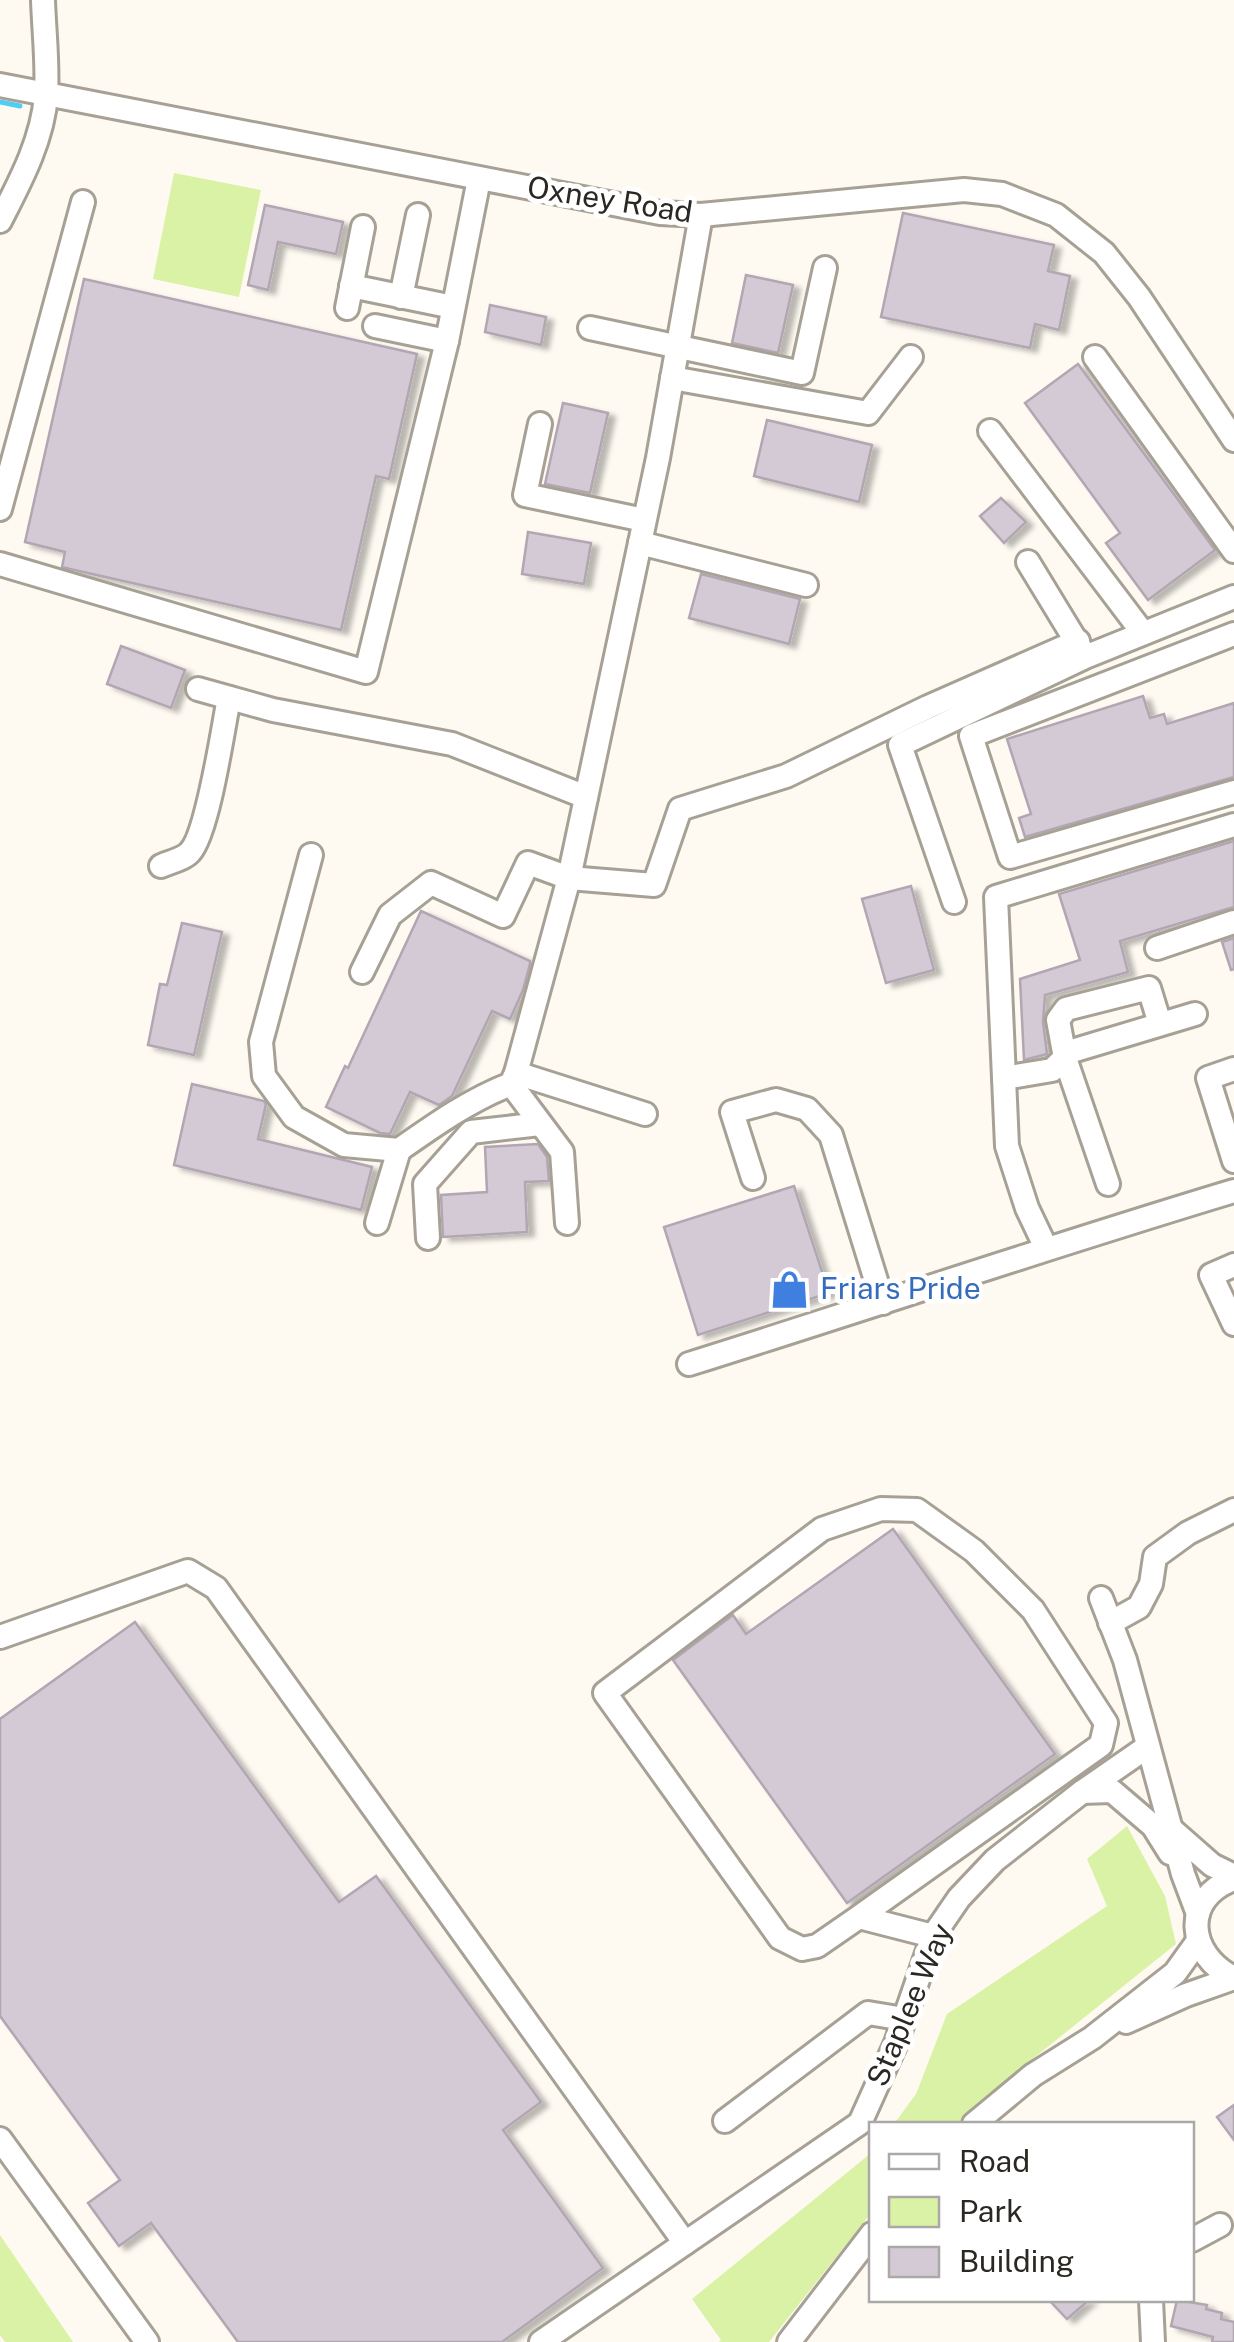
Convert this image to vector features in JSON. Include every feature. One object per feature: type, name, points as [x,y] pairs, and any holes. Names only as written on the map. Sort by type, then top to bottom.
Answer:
[{"type":"street","points":[[0,221],[43,118],[43,0]]},
{"type":"street","name":"Oxney Road","points":[[0,85],[660,212],[701,215],[964,190],[1002,194],[1056,215],[1104,254],[1139,298],[1234,440]]},
{"type":"street","points":[[0,564],[366,672],[447,341],[478,179]]},
{"type":"street","points":[[0,509],[83,202]]},
{"type":"street","points":[[401,297],[418,215]]},
{"type":"street","points":[[567,1223],[562,1152],[540,1124],[514,1078],[569,878],[642,532],[701,215]]},
{"type":"street","points":[[363,227],[349,297],[401,297],[453,307]]},
{"type":"street","points":[[590,328],[802,373],[825,268]]},
{"type":"street","points":[[375,326],[447,341]]},
{"type":"street","points":[[672,378],[868,413],[912,356]]},
{"type":"street","points":[[1095,357],[1234,550]]},
{"type":"street","points":[[540,424],[525,495],[806,585]]},
{"type":"street","points":[[990,431],[1143,633]]},
{"type":"street","points":[[1028,562],[1082,649]]},
{"type":"street","points":[[362,972],[390,914],[430,882],[503,916],[528,863],[569,878],[654,885],[680,808],[786,776],[928,707],[1082,649],[1143,633],[1234,597]]},
{"type":"street","points":[[1234,634],[970,736],[1010,857],[1234,792]]},
{"type":"street","points":[[954,902],[900,746],[1082,649]]},
{"type":"street","points":[[198,689],[273,710],[452,744],[586,797]]},
{"type":"street","points":[[161,866],[188,855],[198,840],[230,698]]},
{"type":"street","points":[[1046,1248],[1027,1208],[1007,1146],[996,897],[1234,825]]},
{"type":"street","points":[[311,854],[261,1042],[264,1076],[294,1117],[344,1145],[399,1150]]},
{"type":"street","points":[[1157,948],[1234,922]]},
{"type":"street","points":[[1108,1184],[1065,1058],[1058,1020],[1066,1009],[1149,988],[1160,1024]]},
{"type":"street","points":[[1004,1078],[1052,1070],[1072,1050],[1195,1014]]},
{"type":"street","points":[[1234,1069],[1208,1078],[1234,1161]]},
{"type":"street","points":[[376,1223],[399,1150],[451,1113],[514,1078],[645,1114]]},
{"type":"street","points":[[753,1178],[732,1112],[776,1100],[807,1109],[831,1135],[883,1303]]},
{"type":"street","points":[[428,1238],[426,1184],[471,1132],[540,1124]]},
{"type":"street","points":[[688,1364],[1234,1190]]},
{"type":"street","points":[[1234,1265],[1211,1275],[1234,1324]]},
{"type":"street","points":[[859,1917],[1101,1745],[1106,1722],[1033,1610],[974,1550],[917,1510],[881,1509],[822,1530],[605,1693],[780,1938],[802,1949],[817,1946],[859,1917],[932,1936]]},
{"type":"street","points":[[1110,1623],[1139,1607],[1151,1584],[1155,1558],[1188,1534],[1234,1510]]},
{"type":"street","points":[[0,1637],[188,1571],[216,1588],[685,2243]]},
{"type":"street","points":[[1101,1598],[1125,1660],[1183,1874],[1198,1914],[1198,1941],[1206,1958],[1234,1978]]},
{"type":"street","name":"Staplee Way","points":[[542,2342],[860,2123],[896,2044],[932,1936],[958,1898],[996,1860],[1147,1747]]},
{"type":"street","points":[[1082,1792],[1112,1792],[1153,1826],[1183,1874]]},
{"type":"street","points":[[1171,1829],[1212,1865],[1234,1878],[1213,1891],[1198,1914]]},
{"type":"street","points":[[976,2122],[1032,2075],[1092,2038],[1174,1973],[1198,1941]]},
{"type":"street","points":[[1092,2038],[1186,1995],[1234,1978]]},
{"type":"street","points":[[725,2121],[868,2013],[904,2020]]},
{"type":"street","points":[[0,2139],[147,2342]]},
{"type":"street","points":[[1194,2239],[1220,2225]]},
{"type":"street","points":[[789,2342],[869,2238]]},
{"type":"street","points":[[1150,2302],[1153,2342]]},
{"type":"green space","points":[[174,173],[261,190],[239,297],[153,279]]},
{"type":"green space","points":[[1127,1826],[1165,1896],[1176,1944],[958,2122],[895,2122],[916,2094],[947,2014],[1107,1906],[1087,1859]]},
{"type":"green space","points":[[869,2155],[869,2216],[769,2342],[719,2342],[692,2299]]},
{"type":"green space","points":[[0,2235],[73,2342],[5,2342],[0,2335]]},
{"type":"building","points":[[265,205],[343,222],[336,254],[278,242],[268,290],[248,285]]},
{"type":"building","points":[[903,213],[1054,245],[1048,271],[1070,276],[1059,330],[1035,324],[1030,348],[881,317]]},
{"type":"building","points":[[746,275],[793,285],[778,353],[732,343]]},
{"type":"building","points":[[84,279],[417,354],[389,479],[376,476],[341,630],[62,567],[65,552],[25,542]]},
{"type":"building","points":[[490,305],[546,317],[541,345],[485,332]]},
{"type":"building","points":[[1078,364],[1215,550],[1148,600],[1106,543],[1120,533],[1025,403]]},
{"type":"building","points":[[563,403],[608,413],[590,493],[545,484]]},
{"type":"building","points":[[767,420],[872,445],[859,502],[754,476]]},
{"type":"building","points":[[1001,498],[1026,522],[1004,543],[980,516]]},
{"type":"building","points":[[528,532],[591,543],[584,584],[522,574]]},
{"type":"building","points":[[701,574],[800,599],[789,644],[689,618]]},
{"type":"building","points":[[121,646],[185,670],[171,708],[107,684]]},
{"type":"building","points":[[1143,696],[1150,718],[1164,714],[1167,724],[1234,703],[1234,777],[1025,837],[1019,818],[1031,814],[1007,739]]},
{"type":"building","points":[[1234,841],[1234,907],[1120,941],[1128,972],[1045,995],[1047,1054],[1024,1060],[1020,979],[1080,960],[1059,894]]},
{"type":"building","points":[[911,886],[934,970],[886,983],[862,899]]},
{"type":"building","points":[[421,911],[530,964],[510,1019],[492,1011],[452,1096],[439,1105],[410,1092],[390,1134],[380,1133],[326,1107]]},
{"type":"building","points":[[182,923],[222,932],[194,1055],[148,1045],[160,984],[167,985]]},
{"type":"building","points":[[1234,938],[1234,969],[1231,970],[1222,942]]},
{"type":"building","points":[[192,1084],[264,1101],[258,1139],[372,1167],[361,1210],[174,1165]]},
{"type":"building","points":[[538,1144],[547,1157],[549,1181],[525,1182],[527,1232],[443,1237],[441,1195],[487,1192],[485,1147]]},
{"type":"building","points":[[794,1186],[829,1293],[698,1335],[664,1227]]},
{"type":"building","points":[[893,1529],[1055,1754],[847,1903],[673,1660],[733,1615],[746,1634]]},
{"type":"building","points":[[135,1622],[339,1902],[376,1876],[541,2102],[503,2130],[603,2268],[502,2342],[238,2342],[151,2223],[119,2246],[88,2203],[120,2180],[0,2016],[0,1719]]},
{"type":"building","points":[[1234,2105],[1234,2140],[1217,2117]]},
{"type":"building","points":[[1051,2302],[1087,2302],[1067,2319]]},
{"type":"building","points":[[1177,2302],[1207,2305],[1206,2309],[1222,2313],[1221,2319],[1234,2322],[1234,2342],[1212,2342],[1213,2337],[1171,2326]]},
{"type":"waterway","points":[[0,102],[20,106]]},
{"type":"place","name":"Friars Pride","points":[[790,1289]]}]
